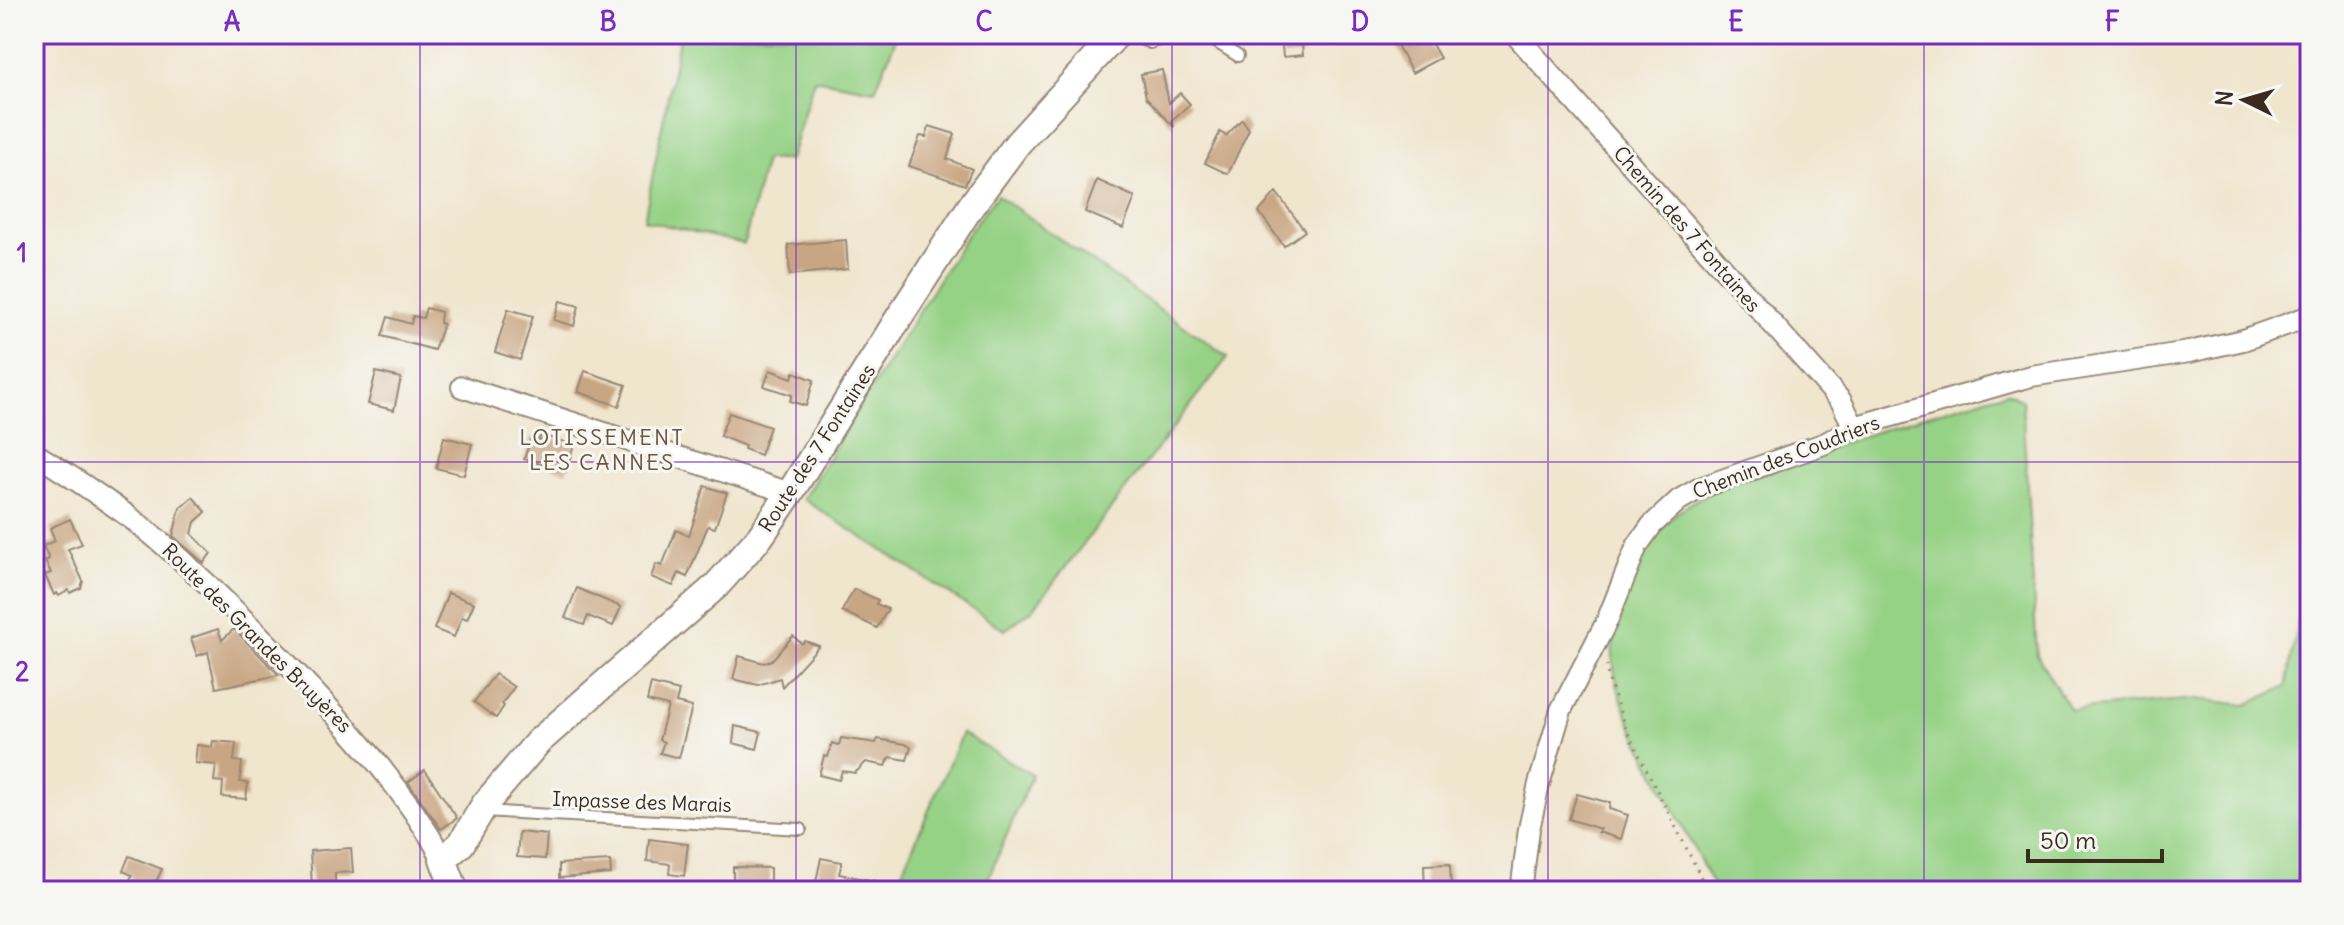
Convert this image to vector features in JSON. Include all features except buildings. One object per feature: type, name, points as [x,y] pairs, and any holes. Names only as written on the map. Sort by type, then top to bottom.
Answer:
[{"type":"street","name":"Route des 7 Fontaines","points":[[450,878],[461,844],[513,768],[538,742],[716,586],[760,537],[971,206],[1017,144],[1117,34]]},
{"type":"street","name":"Chemin des 7 Fontaines","points":[[1515,34],[1841,401],[1854,427]]},
{"type":"street","name":"Chemin des Coudriers","points":[[1521,891],[1529,829],[1561,710],[1607,621],[1637,546],[1652,525],[1679,500],[1700,488],[1826,443],[1854,427],[2031,376],[2189,352],[2243,340],[2310,316]]},
{"type":"street","points":[[462,387],[790,493]]},
{"type":"street","name":"Route des Grandes Bruyères","points":[[34,453],[162,542],[256,631],[365,745],[427,831],[450,878]]},
{"type":"lane","points":[[1129,34],[1150,43],[1176,34]]},
{"type":"lane","points":[[1203,34],[1238,56]]},
{"type":"lane","name":"Impasse des Marais","points":[[481,811],[801,829]]},
{"type":"lane","points":[[423,891],[450,878]]},
{"type":"path","points":[[1608,678],[1625,727],[1708,891]]},
{"type":"green space","points":[[680,34],[898,34],[875,90],[814,79],[790,160],[765,160],[744,244],[644,220]]},
{"type":"green space","points":[[997,195],[1228,357],[1033,609],[1005,630],[803,499],[967,234]]},
{"type":"green space","points":[[2007,392],[2022,400],[2037,655],[2070,710],[2196,699],[2246,705],[2286,687],[2310,555],[2310,891],[1716,891],[1638,738],[1624,707],[1615,675],[1613,640],[1617,620],[1630,579],[1640,560],[1651,542],[1677,513],[1708,494],[1885,429]]},
{"type":"green space","points":[[962,733],[1032,775],[983,891],[894,891]]},
{"type":"district","name":"LOTISSEMENT LES CANNES","points":[[602,450]]}]
